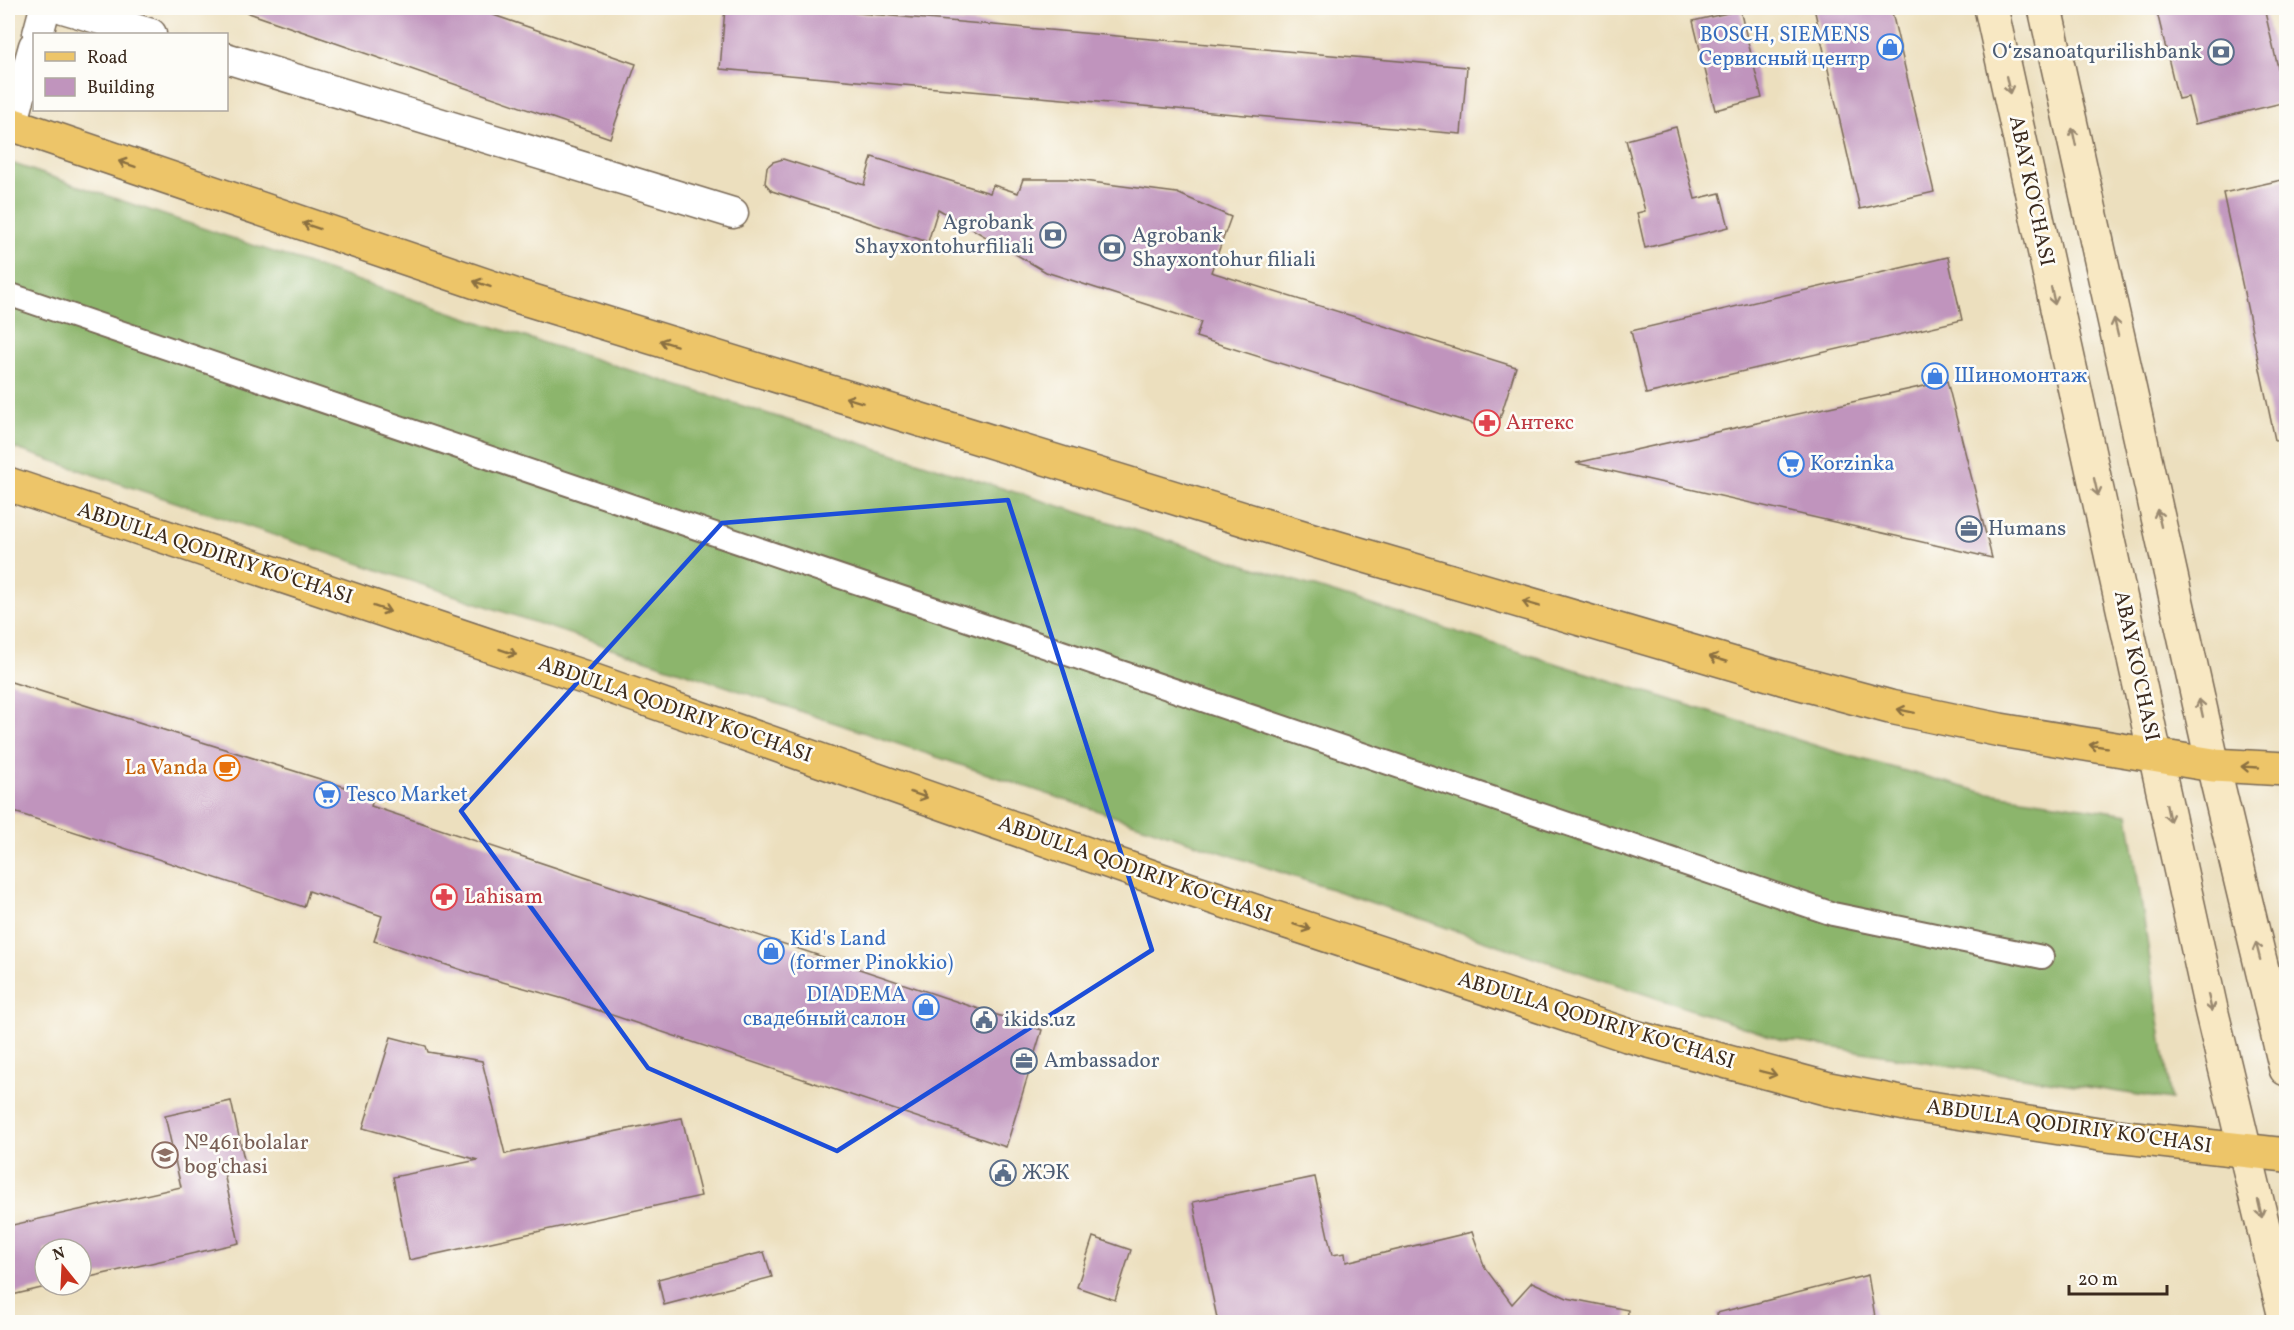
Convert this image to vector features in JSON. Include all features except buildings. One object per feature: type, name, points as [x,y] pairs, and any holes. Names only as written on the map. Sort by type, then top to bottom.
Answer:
[{"type":"main road","name":"ABAY KO'CHASI","points":[[1991,8],[2156,756],[2286,1323]]},
{"type":"main road","points":[[2045,8],[2213,765],[2286,1069]]},
{"type":"main road","points":[[10,124],[520,297],[1335,547],[1890,707],[2000,730],[2213,765],[2286,769]]},
{"type":"main road","name":"ABDULLA QODIRIY KO'CHASI","points":[[8,484],[586,678],[1170,883],[1627,1035],[1829,1089],[1911,1105],[2099,1134],[2286,1155]]},
{"type":"street","points":[[38,33],[45,8]]},
{"type":"street","points":[[63,8],[148,33]]},
{"type":"street","points":[[10,124],[33,49]]},
{"type":"street","points":[[228,59],[733,213]]},
{"type":"street","points":[[8,294],[1833,914],[2042,957]]},
{"type":"highlighted area","points":[[1008,500],[1152,950],[837,1151],[648,1068],[461,811],[722,523]]},
{"type":"green space","points":[[8,162],[506,331],[1836,752],[1982,792],[2128,814],[2171,1100],[1779,1039],[8,446]]},
{"type":"place","name":"BOSCH, SIEMENS Сервисный центр","points":[[1890,47]]},
{"type":"place","name":"Oʻzsanoatqurilishbank","points":[[2221,52]]},
{"type":"place","name":"Agrobank Shayxontohurfiliali","points":[[1053,235]]},
{"type":"place","name":"Agrobank Shayxontohur filiali","points":[[1112,248]]},
{"type":"place","name":"Шиномонтаж","points":[[1935,376]]},
{"type":"place","name":"Антекс","points":[[1487,423]]},
{"type":"place","name":"Korzinka","points":[[1791,464]]},
{"type":"place","name":"Humans","points":[[1969,529]]},
{"type":"place","name":"La Vanda","points":[[227,768]]},
{"type":"place","name":"Tesco Market","points":[[327,795]]},
{"type":"place","name":"Lahisam","points":[[444,897]]},
{"type":"place","name":"Kid's Land (former Pinokkio)","points":[[771,951]]},
{"type":"place","name":"DIADEMA свадебный салон","points":[[926,1007]]},
{"type":"place","name":"ikids.uz","points":[[984,1020]]},
{"type":"place","name":"Ambassador","points":[[1024,1061]]},
{"type":"place","name":"№461 bolalar bog'chasi","points":[[165,1155]]},
{"type":"place","name":"ЖЭК","points":[[1003,1173]]}]
